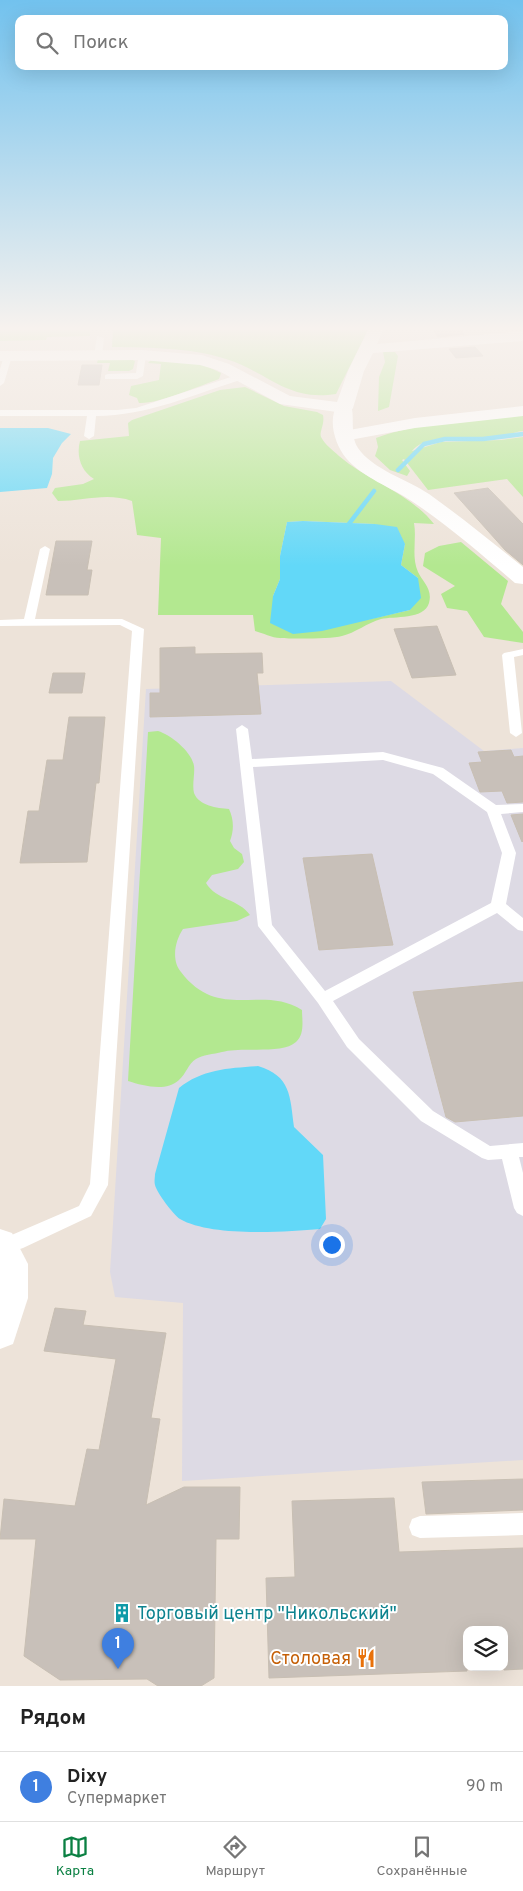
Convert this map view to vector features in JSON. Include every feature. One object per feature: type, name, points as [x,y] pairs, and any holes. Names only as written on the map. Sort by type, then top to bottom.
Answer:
[{"type":"street","points":[[344,409],[342,426],[344,436],[352,453],[365,464],[421,498],[521,574]]},
{"type":"street","points":[[344,436],[415,423],[523,411]]},
{"type":"street","points":[[0,1332],[10,1298],[3,1254]]},
{"type":"lane","points":[[0,413],[92,413],[140,409]]},
{"type":"lane","points":[[89,436],[92,413]]},
{"type":"lane","points":[[29,623],[45,549]]},
{"type":"lane","points":[[0,623],[122,622],[138,629],[99,1185],[85,1211],[17,1242],[3,1254]]},
{"type":"lane","points":[[516,733],[508,654],[523,652]]},
{"type":"lane","points":[[242,729],[265,926],[323,999],[353,1043],[427,1116],[488,1153],[516,1150],[523,1208]]},
{"type":"lane","points":[[246,762],[384,756],[438,771],[494,810],[509,853],[498,906]]},
{"type":"lane","points":[[494,810],[523,808]]},
{"type":"lane","points":[[323,999],[498,906]]},
{"type":"lane","points":[[498,906],[523,926]]},
{"type":"lane","points":[[420,1528],[523,1524]]},
{"type":"shaded area","points":[[391,681],[484,751],[523,748],[523,1460],[182,1481],[183,1303],[115,1297],[110,1272],[146,689]]},
{"type":"green space","points":[[165,409],[299,409],[323,415],[321,437],[327,445],[350,465],[401,495],[424,513],[434,524],[414,523],[416,566],[430,594],[429,603],[426,608],[415,615],[381,619],[342,636],[293,639],[277,638],[255,631],[253,615],[158,615],[161,538],[137,535],[132,501],[123,498],[104,497],[58,501],[52,493],[55,488],[83,484],[94,479],[86,472],[79,458],[80,441],[129,436],[128,423]],"holes":[[[287,522],[375,524],[405,544],[401,565],[418,578],[410,610],[366,620],[273,596],[280,579],[280,556]]]},
{"type":"green space","points":[[523,415],[523,431],[496,437],[439,439],[419,445],[412,451],[441,442],[501,440],[523,437],[523,497],[507,479],[428,490],[404,459],[402,460],[410,471],[407,476],[390,470],[375,456],[378,447],[376,438],[394,432],[449,422]]},
{"type":"green space","points":[[461,542],[508,581],[501,604],[523,632],[523,643],[484,637],[467,611],[447,608],[441,594],[455,586],[423,566],[425,553],[439,546]]},
{"type":"green space","points":[[158,731],[175,740],[189,755],[194,766],[193,790],[196,797],[209,806],[229,809],[233,825],[230,841],[234,848],[242,854],[244,862],[238,869],[212,875],[206,883],[210,889],[240,906],[250,915],[237,921],[183,929],[175,950],[178,967],[195,987],[210,995],[225,999],[272,1000],[287,1003],[302,1010],[302,1031],[299,1039],[290,1046],[272,1049],[230,1050],[201,1056],[193,1061],[174,1084],[155,1087],[128,1081],[148,732]]},
{"type":"water","points":[[0,428],[48,428],[71,434],[62,443],[53,458],[52,474],[47,488],[0,492]]},
{"type":"water","points":[[287,522],[375,524],[397,527],[405,544],[401,565],[418,578],[421,598],[410,610],[322,631],[293,634],[270,623],[273,596],[280,579],[280,556]]},
{"type":"water","points":[[258,1066],[277,1075],[283,1082],[290,1097],[294,1127],[323,1155],[326,1219],[320,1229],[248,1232],[210,1229],[193,1225],[180,1219],[156,1189],[155,1174],[179,1088],[206,1073]]},
{"type":"building","points":[[488,488],[523,524],[523,565],[505,550],[454,493]]},
{"type":"building","points":[[56,541],[92,541],[87,570],[92,570],[88,595],[46,595]]},
{"type":"building","points":[[437,626],[456,675],[412,678],[394,629]]},
{"type":"building","points":[[195,647],[195,654],[262,653],[263,673],[257,673],[261,714],[150,717],[150,693],[160,693],[160,648]]},
{"type":"building","points":[[53,673],[85,673],[82,693],[49,693]]},
{"type":"building","points":[[69,717],[105,717],[99,783],[96,783],[87,862],[20,863],[28,811],[39,811],[47,760],[63,760]]},
{"type":"building","points":[[511,750],[514,757],[523,756],[523,802],[507,803],[502,791],[480,792],[469,763],[482,762],[478,752]]},
{"type":"building","points":[[523,814],[523,841],[522,842],[511,815]]},
{"type":"building","points":[[372,854],[393,945],[319,950],[303,858]]},
{"type":"building","points":[[523,982],[523,1116],[455,1122],[446,1117],[413,992]]},
{"type":"building","points":[[55,1308],[86,1311],[83,1325],[166,1333],[151,1418],[160,1419],[146,1505],[184,1487],[240,1487],[239,1539],[216,1539],[214,1678],[201,1686],[158,1686],[147,1679],[60,1680],[24,1656],[36,1539],[0,1539],[4,1499],[75,1506],[87,1449],[99,1450],[116,1359],[44,1351]]},
{"type":"building","points":[[523,1479],[523,1510],[426,1514],[422,1482]]},
{"type":"building","points":[[394,1498],[399,1552],[523,1548],[523,1669],[508,1670],[508,1626],[463,1626],[463,1671],[467,1671],[269,1678],[266,1578],[295,1577],[292,1501]]},
{"type":"waterway","points":[[398,470],[424,444],[445,439],[483,439],[523,434]]},
{"type":"waterway","points":[[345,529],[374,491]]},
{"type":"place","name":"Торговый центр \"Никольский\"","points":[[122,1613]]},
{"type":"place","name":"Столовая","points":[[366,1658]]},
{"type":"place","name":"Dixy","points":[[118,1669]]}]
